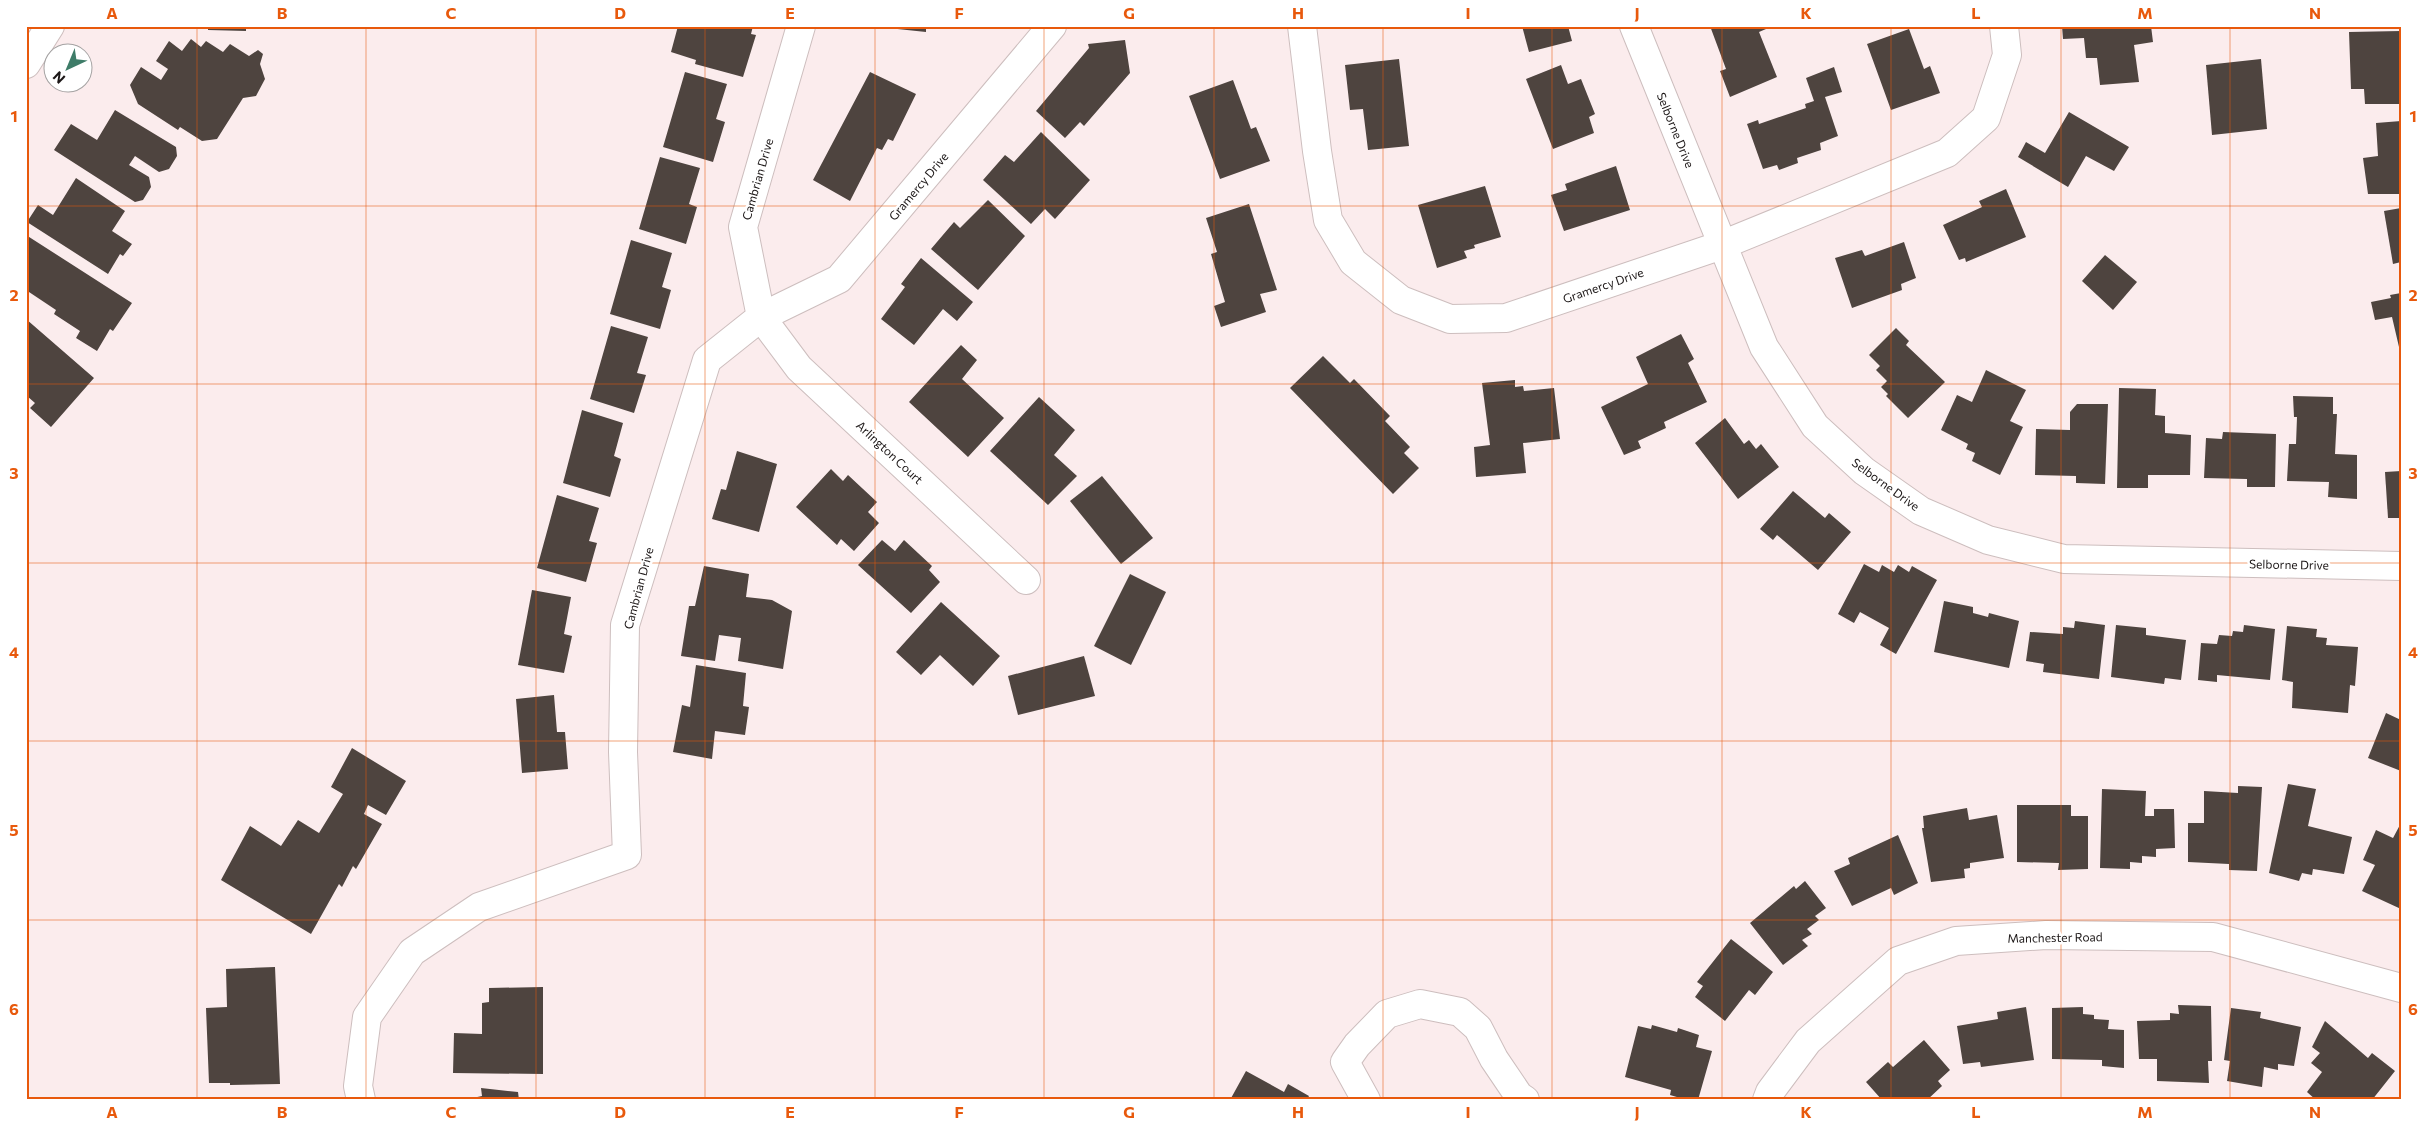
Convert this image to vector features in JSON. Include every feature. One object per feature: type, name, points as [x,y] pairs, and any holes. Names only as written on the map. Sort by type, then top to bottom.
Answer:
[{"type":"street","points":[[26,64],[50,26]]},
{"type":"street","name":"Cambrian Drive","points":[[360,1100],[358,1086],[367,1017],[412,952],[479,907],[627,855],[623,752],[625,625],[706,360],[761,317],[743,227],[801,26]]},
{"type":"street","name":"Gramercy Drive","points":[[761,317],[840,279],[1052,26]]},
{"type":"street","name":"Gramercy Drive","points":[[1302,26],[1317,150],[1328,220],[1352,262],[1401,300],[1450,318],[1506,318],[1722,245],[1947,154],[1986,118],[2007,55],[2004,26]]},
{"type":"street","name":"Selborne Drive","points":[[1634,26],[1764,347],[1815,426],[1864,471],[1921,511],[1988,540],[2064,559],[2401,566]]},
{"type":"street","name":"Arlington Court","points":[[761,317],[799,368],[1026,580]]},
{"type":"street","name":"Manchester Road","points":[[1766,1100],[1808,1041],[1898,961],[1956,941],[2046,935],[2212,937],[2401,988]]},
{"type":"street","points":[[1366,1100],[1346,1062],[1357,1045],[1387,1014],[1420,1004],[1460,1012],[1478,1028],[1494,1059],[1519,1096],[1525,1100]]},
{"type":"building","points":[[208,26],[246,26],[246,31],[208,30]]},
{"type":"building","points":[[678,26],[753,26],[751,34],[756,35],[743,77],[695,64],[696,60],[671,52]]},
{"type":"building","points":[[869,26],[926,26],[926,32]]},
{"type":"building","points":[[1522,26],[1568,26],[1572,41],[1529,52]]},
{"type":"building","points":[[1710,26],[1773,26],[1759,32],[1777,77],[1730,97],[1720,71],[1726,69]]},
{"type":"building","points":[[2062,26],[2151,26],[2153,42],[2134,45],[2139,82],[2100,85],[2097,58],[2086,58],[2084,38],[2063,39]]},
{"type":"building","points":[[1909,29],[1924,69],[1930,66],[1940,93],[1891,110],[1867,44]]},
{"type":"building","points":[[2401,31],[2401,104],[2365,104],[2364,89],[2351,89],[2349,32]]},
{"type":"building","points":[[191,39],[201,47],[206,41],[223,52],[230,44],[249,56],[258,50],[263,54],[260,64],[265,79],[256,96],[243,98],[217,139],[202,141],[180,127],[178,130],[138,104],[130,85],[141,67],[161,80],[168,69],[156,61],[169,41],[182,51]]},
{"type":"building","points":[[1125,40],[1130,73],[1084,126],[1080,122],[1065,138],[1036,111],[1089,48],[1088,44]]},
{"type":"building","points":[[1399,59],[1409,146],[1368,150],[1363,109],[1350,110],[1345,65]]},
{"type":"building","points":[[2261,59],[2267,129],[2212,135],[2206,65]]},
{"type":"building","points":[[1561,65],[1568,84],[1581,79],[1595,114],[1589,117],[1594,133],[1553,149],[1526,79]]},
{"type":"building","points":[[1834,67],[1842,92],[1825,97],[1838,136],[1820,143],[1821,150],[1797,158],[1798,163],[1779,170],[1777,165],[1763,169],[1747,124],[1758,120],[1759,124],[1806,108],[1805,104],[1814,101],[1806,78]]},
{"type":"building","points":[[685,72],[727,84],[716,119],[725,122],[713,162],[663,147]]},
{"type":"building","points":[[870,72],[916,94],[893,141],[888,139],[882,150],[877,148],[850,201],[813,180]]},
{"type":"building","points":[[1233,80],[1251,129],[1256,127],[1270,161],[1220,179],[1189,96]]},
{"type":"building","points":[[115,110],[176,147],[177,156],[169,169],[159,172],[135,156],[129,165],[149,177],[151,187],[143,200],[135,202],[54,150],[71,124],[97,140]]},
{"type":"building","points":[[2069,112],[2129,147],[2114,171],[2086,156],[2068,187],[2018,157],[2026,142],[2045,153]]},
{"type":"building","points":[[2401,121],[2401,194],[2368,194],[2363,158],[2378,156],[2376,123]]},
{"type":"building","points":[[1041,132],[1090,180],[1055,219],[1045,209],[1031,224],[983,180],[1005,155],[1014,162]]},
{"type":"building","points":[[660,157],[700,168],[689,204],[697,207],[686,244],[639,229]]},
{"type":"building","points":[[1616,166],[1630,210],[1564,231],[1551,195],[1567,190],[1565,184]]},
{"type":"building","points":[[76,178],[125,211],[112,231],[132,244],[123,256],[120,254],[108,274],[27,222],[38,205],[53,215]]},
{"type":"building","points":[[1485,186],[1501,237],[1474,245],[1475,248],[1464,251],[1467,258],[1437,268],[1418,205]]},
{"type":"building","points":[[2006,189],[2026,237],[1966,262],[1965,258],[1959,260],[1943,225],[1982,207],[1979,201]]},
{"type":"building","points":[[988,200],[1025,236],[978,290],[931,249],[954,222],[960,228]]},
{"type":"building","points":[[1249,204],[1277,290],[1260,294],[1266,312],[1221,327],[1214,306],[1225,302],[1211,254],[1217,252],[1206,218]]},
{"type":"building","points":[[2401,208],[2401,262],[2393,264],[2384,211]]},
{"type":"building","points":[[26,235],[132,303],[113,331],[110,329],[97,351],[76,338],[80,331],[54,314],[56,310],[26,290]]},
{"type":"building","points":[[631,240],[672,253],[662,287],[671,290],[660,329],[610,314]]},
{"type":"building","points":[[1904,242],[1916,278],[1901,284],[1902,290],[1852,308],[1835,258],[1862,250],[1865,256]]},
{"type":"building","points":[[2105,255],[2137,282],[2113,310],[2082,281]]},
{"type":"building","points":[[921,258],[973,302],[957,321],[943,309],[914,345],[881,319],[905,287],[901,284]]},
{"type":"building","points":[[2401,293],[2401,346],[2399,347],[2392,317],[2375,320],[2371,302],[2391,298],[2390,295]]},
{"type":"building","points":[[26,319],[94,378],[51,427],[30,408],[35,403],[26,397]]},
{"type":"building","points":[[611,326],[648,337],[637,373],[646,375],[634,413],[590,399]]},
{"type":"building","points":[[1896,328],[1909,341],[1906,345],[1945,382],[1908,418],[1886,396],[1888,394],[1881,387],[1887,381],[1876,370],[1880,366],[1869,355]]},
{"type":"building","points":[[1681,334],[1694,359],[1688,363],[1707,402],[1664,422],[1666,428],[1638,441],[1641,448],[1624,455],[1601,407],[1648,384],[1636,357]]},
{"type":"building","points":[[961,345],[977,360],[962,379],[1004,418],[968,457],[909,402]]},
{"type":"building","points":[[1323,356],[1350,383],[1354,379],[1390,416],[1385,421],[1410,447],[1404,453],[1419,468],[1393,494],[1290,388]]},
{"type":"building","points":[[1986,370],[2026,390],[2010,421],[2023,427],[2000,475],[1972,461],[1975,453],[1966,449],[1968,444],[1941,430],[1957,395],[1972,402]]},
{"type":"building","points":[[1515,380],[1515,387],[1523,386],[1524,391],[1554,388],[1560,439],[1523,443],[1526,473],[1476,477],[1474,447],[1490,445],[1482,383]]},
{"type":"building","points":[[2119,388],[2156,389],[2155,415],[2165,416],[2165,433],[2191,435],[2190,475],[2148,475],[2148,488],[2117,488]]},
{"type":"building","points":[[2293,396],[2333,397],[2333,414],[2337,414],[2335,454],[2357,455],[2357,499],[2328,497],[2329,482],[2287,481],[2289,444],[2296,444],[2297,417],[2294,417]]},
{"type":"building","points":[[1039,397],[1075,430],[1054,455],[1077,476],[1048,505],[990,451]]},
{"type":"building","points":[[2077,404],[2108,404],[2105,484],[2076,483],[2076,476],[2035,475],[2036,429],[2070,430],[2070,412]]},
{"type":"building","points":[[582,410],[623,423],[614,456],[621,459],[610,497],[563,483]]},
{"type":"building","points":[[1725,418],[1744,444],[1749,440],[1756,449],[1761,444],[1779,467],[1738,499],[1695,443]]},
{"type":"building","points":[[2223,432],[2276,434],[2275,487],[2247,487],[2247,479],[2204,478],[2206,438],[2222,439]]},
{"type":"building","points":[[737,451],[777,464],[759,532],[712,519],[721,489],[726,490]]},
{"type":"building","points":[[831,469],[843,481],[848,475],[877,502],[868,512],[879,523],[854,551],[841,539],[837,545],[796,507]]},
{"type":"building","points":[[2401,471],[2401,518],[2388,518],[2385,472]]},
{"type":"building","points":[[1102,476],[1153,538],[1121,564],[1070,501]]},
{"type":"building","points":[[1793,491],[1825,518],[1829,513],[1851,532],[1818,570],[1777,535],[1773,540],[1760,529]]},
{"type":"building","points":[[557,495],[599,508],[589,541],[597,543],[586,582],[537,568]]},
{"type":"building","points":[[882,540],[895,551],[904,540],[932,566],[929,570],[940,582],[911,613],[858,565]]},
{"type":"building","points":[[1864,564],[1879,572],[1882,565],[1894,572],[1898,565],[1909,572],[1912,566],[1937,580],[1896,654],[1880,645],[1889,628],[1860,612],[1854,623],[1838,614]]},
{"type":"building","points":[[704,566],[749,574],[746,597],[772,600],[792,611],[783,669],[738,661],[741,638],[719,635],[715,661],[681,656],[689,606],[695,606]]},
{"type":"building","points":[[1130,574],[1166,592],[1131,665],[1094,646]]},
{"type":"building","points":[[532,590],[571,597],[564,634],[572,636],[564,673],[518,665]]},
{"type":"building","points":[[1944,601],[1973,607],[1973,613],[1988,617],[1989,613],[2019,621],[2009,668],[1934,652]]},
{"type":"building","points":[[941,602],[1000,656],[973,686],[940,655],[921,675],[896,652]]},
{"type":"building","points":[[2075,621],[2105,625],[2099,679],[2043,672],[2044,664],[2026,661],[2030,632],[2063,634],[2063,627],[2074,628]]},
{"type":"building","points":[[2116,625],[2146,628],[2146,635],[2186,640],[2181,680],[2165,678],[2164,684],[2111,677]]},
{"type":"building","points":[[2244,625],[2275,629],[2270,680],[2217,675],[2217,682],[2198,680],[2201,643],[2217,644],[2219,635],[2232,636],[2233,631],[2243,632]]},
{"type":"building","points":[[2287,626],[2317,629],[2316,637],[2327,638],[2326,645],[2358,647],[2355,686],[2350,685],[2348,713],[2292,708],[2293,682],[2282,680]]},
{"type":"building","points":[[1084,656],[1095,696],[1018,715],[1008,676]]},
{"type":"building","points":[[696,665],[746,673],[743,706],[749,707],[745,735],[715,731],[712,759],[673,752],[682,705],[690,707]]},
{"type":"building","points":[[554,695],[557,732],[565,732],[568,769],[522,773],[516,699]]},
{"type":"building","points":[[2386,713],[2401,720],[2401,771],[2368,758]]},
{"type":"building","points":[[352,748],[406,781],[386,815],[368,805],[364,814],[382,824],[356,869],[353,866],[342,887],[339,884],[311,934],[221,880],[250,826],[281,846],[298,820],[319,833],[343,794],[331,787]]},
{"type":"building","points":[[2288,784],[2316,789],[2308,826],[2352,837],[2344,874],[2313,869],[2312,875],[2302,873],[2299,881],[2269,873]]},
{"type":"building","points":[[2238,786],[2262,787],[2257,871],[2229,870],[2229,864],[2188,862],[2188,823],[2204,823],[2204,791],[2238,793]]},
{"type":"building","points":[[2102,789],[2146,791],[2145,816],[2154,816],[2154,809],[2174,809],[2175,848],[2156,849],[2156,857],[2142,856],[2142,863],[2130,862],[2130,869],[2100,868]]},
{"type":"building","points":[[2017,805],[2071,805],[2071,816],[2088,816],[2088,869],[2058,870],[2059,863],[2017,862]]},
{"type":"building","points":[[1967,808],[1969,820],[1997,815],[2004,858],[1970,863],[1970,868],[1964,869],[1965,878],[1931,882],[1922,828],[1924,828],[1923,816]]},
{"type":"building","points":[[2401,823],[2401,909],[2362,891],[2375,865],[2363,860],[2376,830],[2393,838]]},
{"type":"building","points":[[1898,835],[1918,883],[1894,895],[1891,888],[1852,906],[1834,871],[1850,864],[1848,858]]},
{"type":"building","points":[[1805,881],[1826,908],[1815,916],[1819,920],[1807,929],[1812,934],[1802,940],[1808,946],[1783,965],[1750,923],[1794,886],[1796,889]]},
{"type":"building","points":[[1731,939],[1773,972],[1755,995],[1749,990],[1725,1021],[1695,997],[1703,986],[1697,982]]},
{"type":"building","points":[[275,967],[280,1084],[230,1085],[230,1083],[209,1083],[206,1008],[227,1007],[226,969]]},
{"type":"building","points":[[543,987],[543,1074],[453,1073],[454,1033],[482,1034],[482,1003],[489,1002],[489,988]]},
{"type":"building","points":[[2178,1005],[2211,1006],[2212,1061],[2208,1061],[2209,1083],[2157,1081],[2157,1059],[2139,1059],[2137,1021],[2170,1020],[2170,1013],[2179,1014]]},
{"type":"building","points":[[2026,1007],[2034,1060],[1981,1067],[1980,1062],[1963,1064],[1957,1026],[1998,1019],[1997,1012]]},
{"type":"building","points":[[2083,1007],[2083,1014],[2094,1015],[2094,1019],[2109,1020],[2108,1029],[2124,1030],[2124,1068],[2102,1066],[2102,1060],[2052,1059],[2052,1008]]},
{"type":"building","points":[[2231,1008],[2261,1012],[2260,1018],[2301,1027],[2294,1066],[2278,1064],[2278,1070],[2264,1067],[2262,1087],[2227,1081],[2230,1061],[2224,1060]]},
{"type":"building","points":[[2325,1021],[2368,1058],[2372,1053],[2395,1071],[2372,1100],[2316,1100],[2307,1092],[2322,1072],[2311,1063],[2320,1053],[2312,1047]]},
{"type":"building","points":[[1652,1025],[1677,1032],[1678,1028],[1699,1035],[1696,1047],[1712,1051],[1698,1100],[1687,1100],[1670,1095],[1671,1090],[1625,1077],[1638,1026],[1651,1029]]},
{"type":"building","points":[[1924,1040],[1950,1070],[1938,1081],[1942,1086],[1927,1100],[1882,1100],[1866,1082],[1888,1062],[1893,1067]]},
{"type":"building","points":[[1246,1071],[1284,1092],[1288,1084],[1309,1096],[1307,1100],[1230,1100]]},
{"type":"building","points":[[481,1088],[518,1092],[519,1100],[463,1100],[482,1096]]}]
